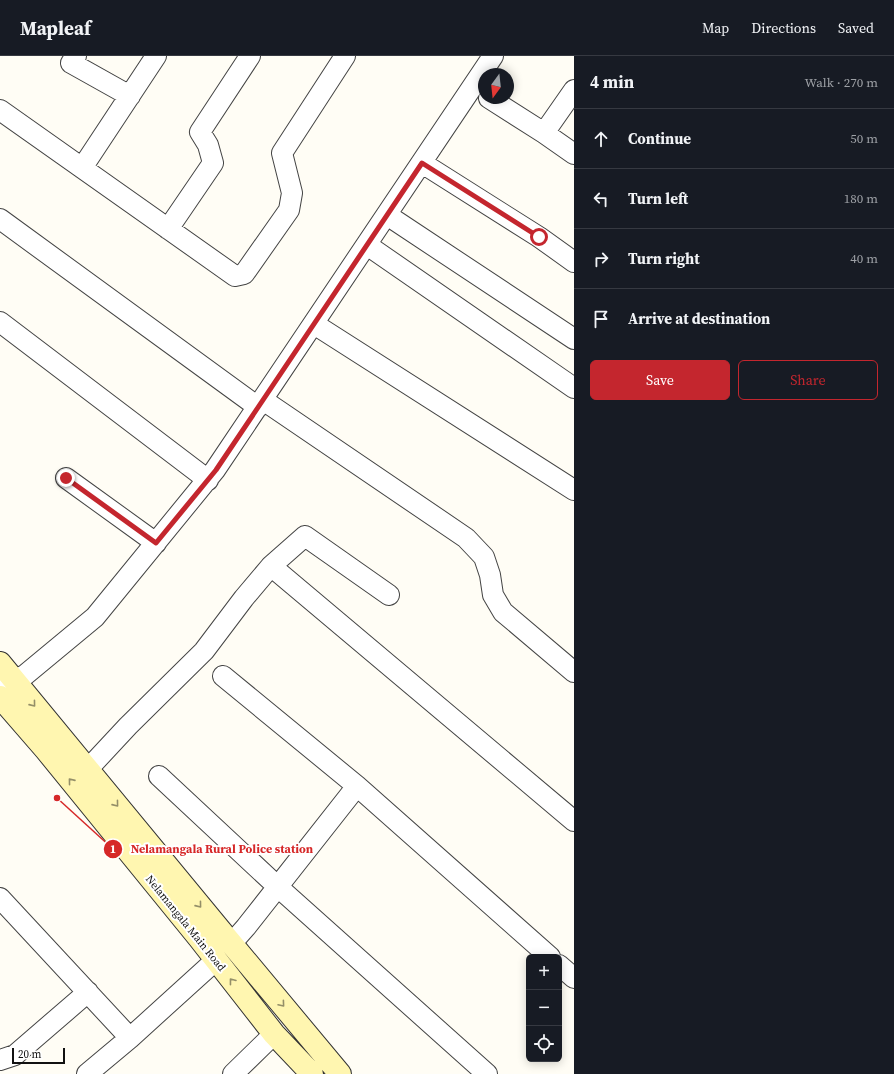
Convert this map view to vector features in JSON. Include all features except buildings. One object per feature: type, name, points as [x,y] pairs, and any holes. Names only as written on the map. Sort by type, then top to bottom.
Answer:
[{"type":"main road","points":[[0,663],[7,684],[88,770],[340,1074]]},
{"type":"main road","name":"Nelamangala Main Road","points":[[0,697],[46,750],[274,1034],[312,1074]]},
{"type":"street","points":[[76,56],[72,63],[130,96]]},
{"type":"street","points":[[82,168],[156,56]]},
{"type":"street","points":[[168,229],[213,163],[208,145],[200,132],[250,56]]},
{"type":"street","points":[[0,110],[236,276],[244,274],[289,210],[292,193],[282,153],[345,56]]},
{"type":"street","points":[[488,68],[493,56]]},
{"type":"street","points":[[544,133],[574,90]]},
{"type":"street","points":[[7,684],[25,675],[95,617],[216,470],[422,163],[478,91]]},
{"type":"street","points":[[498,104],[574,154]]},
{"type":"street","points":[[422,163],[539,237],[574,262]]},
{"type":"street","points":[[387,215],[574,339]]},
{"type":"street","points":[[0,219],[260,404],[466,538],[484,557],[490,574],[493,595],[503,612],[574,672]]},
{"type":"street","points":[[367,244],[574,388]]},
{"type":"street","points":[[0,322],[208,480]]},
{"type":"street","points":[[314,324],[574,490]]},
{"type":"street","points":[[66,478],[156,543]]},
{"type":"street","points":[[88,770],[128,726],[204,651],[244,598],[271,566],[305,536],[389,595]]},
{"type":"street","points":[[271,566],[574,821]]},
{"type":"street","points":[[223,676],[357,786],[547,954]]},
{"type":"street","points":[[159,776],[278,888],[487,1074]]},
{"type":"street","points":[[231,944],[278,888],[357,786]]},
{"type":"street","points":[[0,898],[130,1038]]},
{"type":"street","points":[[87,1074],[130,1038],[216,960]]},
{"type":"street","points":[[562,968],[574,978]]},
{"type":"street","points":[[0,1060],[15,1055],[88,992]]},
{"type":"street","points":[[233,1074],[274,1034]]},
{"type":"place","name":"Nelamangala Rural Police station","points":[[57,798]]},
{"type":"route","points":[[66,478],[156,543],[216,470],[422,163],[539,237]]}]
